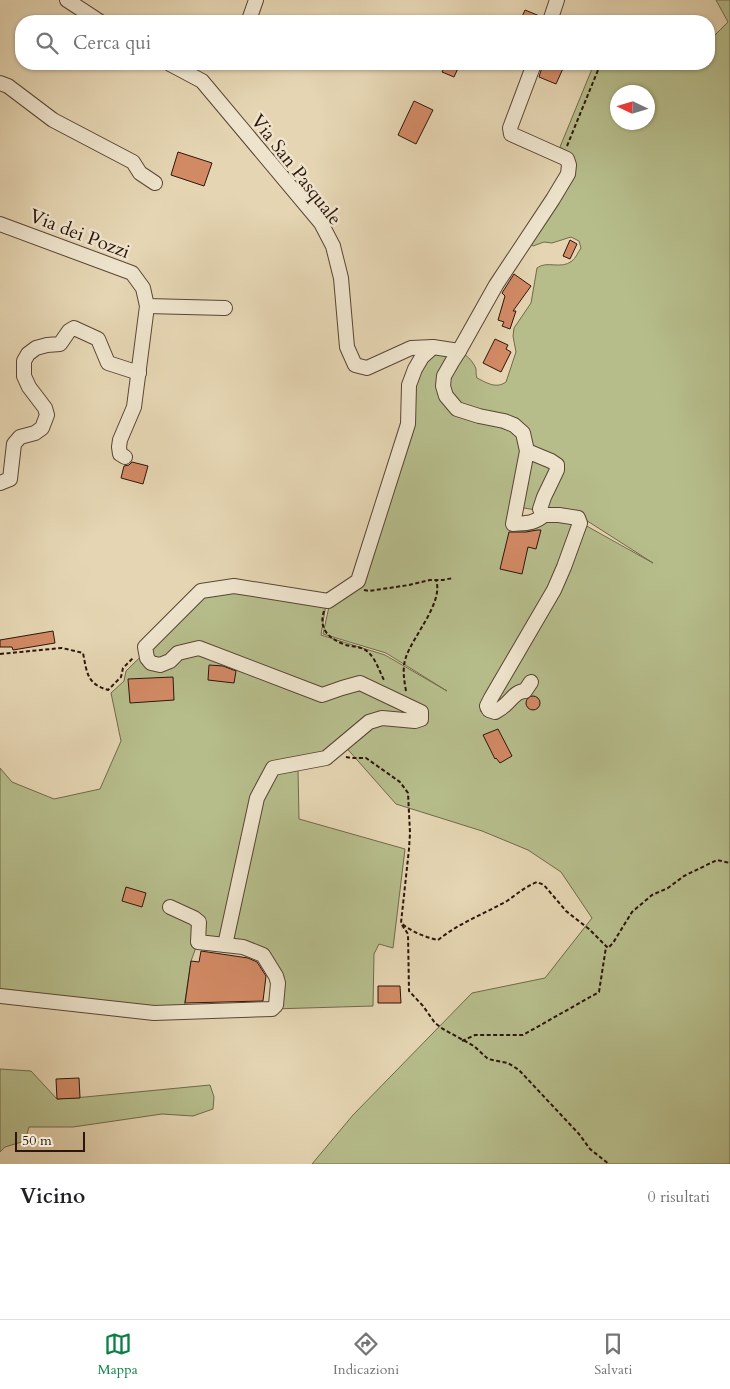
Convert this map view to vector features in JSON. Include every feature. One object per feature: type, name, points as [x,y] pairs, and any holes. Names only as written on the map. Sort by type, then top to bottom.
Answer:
[{"type":"street","points":[[67,0],[90,15]]},
{"type":"street","points":[[251,15],[256,0]]},
{"type":"street","points":[[552,15],[557,0]]},
{"type":"street","name":"Via San Pasquale","points":[[181,70],[202,81],[322,223],[333,246],[341,278],[347,347],[355,365],[367,368],[411,348],[433,347],[459,351]]},
{"type":"street","points":[[531,682],[525,691],[520,691],[516,694],[504,707],[495,712],[489,710],[487,706],[491,698],[554,590],[580,523],[578,518],[559,515],[544,516],[538,521],[530,523],[513,524],[527,451],[523,433],[514,425],[504,421],[457,409],[446,396],[443,386],[444,376],[496,285],[554,199],[568,174],[569,164],[567,159],[511,134],[510,128],[532,70]]},
{"type":"street","points":[[0,83],[8,86],[53,120],[133,162],[140,173],[155,182]]},
{"type":"street","name":"Via dei Pozzi","points":[[0,224],[132,273],[143,288],[147,306],[134,407],[120,440],[119,447],[120,454],[125,456]]},
{"type":"street","points":[[147,306],[225,308]]},
{"type":"street","points":[[0,483],[10,479],[14,444],[20,437],[35,433],[42,428],[47,415],[45,408],[29,387],[24,376],[24,361],[28,354],[36,348],[60,344],[69,331],[74,328],[98,339],[108,364],[139,373]]},
{"type":"street","points":[[225,945],[257,798],[273,768],[326,758],[369,722],[382,718],[415,721],[421,719],[421,712],[360,683],[322,696],[199,648],[178,653],[170,661],[160,665],[151,663],[147,658],[145,647],[201,591],[234,586],[328,601],[358,581],[408,424],[409,385],[422,357],[433,347]]},
{"type":"street","points":[[527,451],[551,461],[557,466],[558,470],[540,509],[544,516]]},
{"type":"street","points":[[0,996],[154,1013],[272,1009],[276,1005],[278,983],[276,976],[263,955],[243,947],[198,942],[199,922],[170,907]]},
{"type":"path","points":[[563,157],[598,70]]},
{"type":"path","points":[[352,585],[369,591],[430,580],[453,578]]},
{"type":"path","points":[[402,703],[403,674],[409,649],[422,629],[437,598],[436,580]]},
{"type":"path","points":[[328,601],[323,615],[322,626],[327,634],[346,645],[357,646],[367,651],[388,689],[402,703]]},
{"type":"path","points":[[0,654],[62,648],[82,653],[90,681],[97,687],[108,690],[121,677],[123,668],[145,647]]},
{"type":"path","points":[[334,751],[339,756],[366,758],[400,782],[408,793],[410,841],[401,923],[408,934],[409,990],[436,1023],[462,1041],[474,1046],[488,1059],[508,1063],[519,1070],[579,1134],[590,1150],[609,1164]]},
{"type":"path","points":[[401,923],[415,932],[438,940],[450,931],[507,901],[536,882],[544,885],[566,911],[589,929],[608,948],[613,944],[632,912],[652,895],[668,888],[684,876],[717,860],[730,863]]},
{"type":"path","points":[[462,1041],[475,1035],[523,1035],[599,992],[606,946]]},
{"type":"green space","points":[[716,0],[730,0],[730,1164],[312,1164],[353,1115],[472,993],[545,978],[592,918],[561,872],[528,850],[482,831],[396,804],[343,744],[326,758],[298,769],[299,819],[405,849],[393,948],[379,944],[374,954],[373,1006],[272,1009],[276,1005],[278,983],[272,967],[263,955],[243,947],[198,942],[191,961],[184,1008],[148,1012],[0,996],[0,768],[12,782],[54,799],[100,789],[121,741],[111,693],[124,681],[126,671],[204,595],[237,590],[326,604],[321,635],[385,655],[447,691],[386,653],[323,634],[330,602],[360,582],[410,424],[411,386],[423,358],[434,349],[456,352],[442,375],[441,387],[444,397],[455,410],[503,423],[513,427],[521,434],[525,451],[511,526],[531,525],[539,523],[545,518],[559,517],[576,520],[577,523],[552,589],[480,711],[485,713],[556,592],[583,523],[653,563],[578,515],[559,512],[545,513],[543,508],[560,471],[559,464],[553,459],[530,449],[525,432],[515,423],[458,406],[448,395],[447,377],[462,353],[474,364],[477,378],[495,385],[506,382],[516,352],[513,336],[514,328],[531,303],[537,268],[545,265],[568,264],[575,258],[581,248],[579,241],[571,237],[533,246],[528,243],[560,200],[572,176],[572,154],[560,147],[592,70],[715,70],[715,35],[728,22]]},
{"type":"green space","points":[[528,459],[551,466],[536,510],[518,507]]},
{"type":"green space","points":[[0,1069],[31,1071],[57,1099],[210,1085],[214,1097],[213,1109],[193,1116],[162,1114],[73,1127],[29,1127],[25,1141],[5,1147],[0,1152]]},
{"type":"building","points":[[525,10],[537,15],[523,15]]},
{"type":"building","points":[[443,70],[457,70],[454,77],[442,72]]},
{"type":"building","points":[[541,70],[562,70],[556,84],[539,77]]},
{"type":"building","points":[[414,101],[433,110],[416,144],[398,135]]},
{"type":"building","points":[[178,152],[212,163],[204,186],[171,175]]},
{"type":"building","points":[[570,240],[577,244],[570,259],[563,256]]},
{"type":"building","points":[[514,274],[531,286],[513,311],[516,311],[510,329],[502,326],[504,322],[498,320],[505,296],[502,293]]},
{"type":"building","points":[[495,339],[508,345],[506,349],[511,352],[501,372],[483,363]]},
{"type":"building","points":[[132,462],[148,466],[143,484],[121,478],[124,466]]},
{"type":"building","points":[[541,530],[536,549],[528,547],[522,574],[500,569],[509,532]]},
{"type":"building","points":[[53,631],[55,643],[13,650],[12,647],[0,647],[0,640]]},
{"type":"building","points":[[209,665],[223,666],[236,671],[234,683],[208,680]]},
{"type":"building","points":[[173,677],[174,700],[130,703],[128,679]]},
{"type":"building","points":[[533,696],[538,698],[540,703],[538,708],[533,710],[528,708],[526,703],[528,698]]},
{"type":"building","points":[[498,729],[512,756],[500,763],[495,759],[483,735]]},
{"type":"building","points":[[126,887],[146,893],[142,907],[122,901]]},
{"type":"building","points":[[201,951],[248,958],[257,962],[266,976],[263,1001],[185,1003],[191,961],[199,962]]},
{"type":"building","points":[[378,986],[400,986],[401,1003],[378,1003]]},
{"type":"building","points":[[79,1078],[80,1098],[57,1099],[56,1079]]}]
